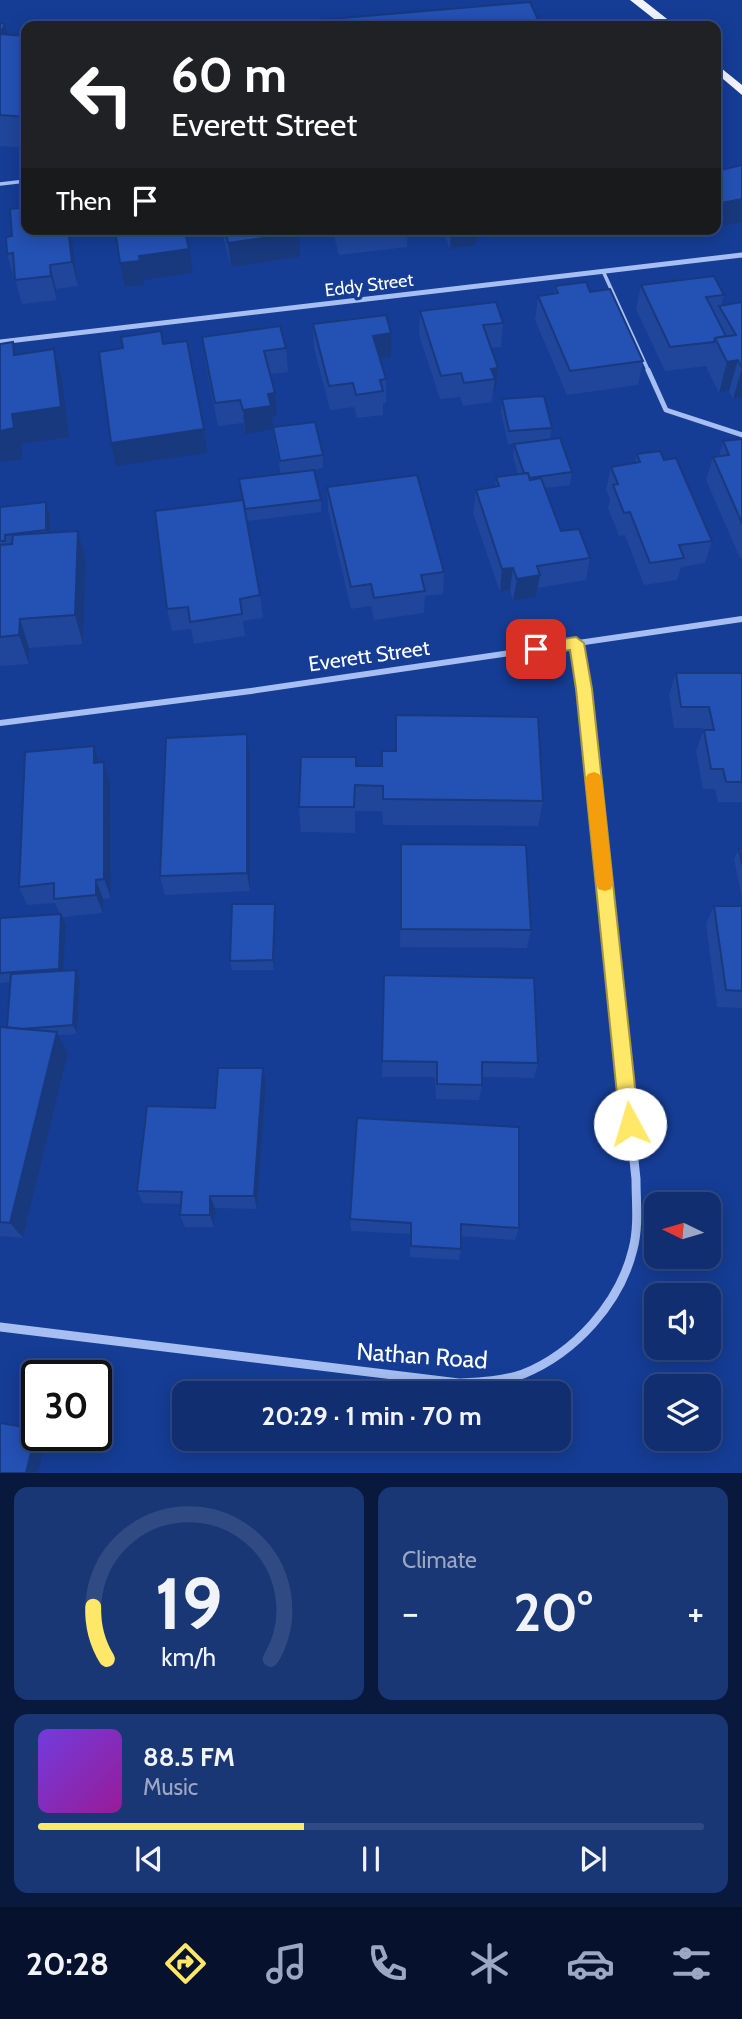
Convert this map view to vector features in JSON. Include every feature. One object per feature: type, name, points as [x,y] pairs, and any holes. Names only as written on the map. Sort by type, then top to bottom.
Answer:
[{"type":"main road","points":[[636,0],[663,21]]},
{"type":"main road","points":[[721,72],[742,91]]},
{"type":"street","name":"Eddy Street","points":[[0,342],[742,255]]},
{"type":"street","name":"Everett Street","points":[[0,723],[214,697],[742,620]]},
{"type":"street","name":"Nathan Road","points":[[0,1327],[459,1383],[495,1381],[523,1373],[553,1358],[579,1336],[603,1310],[622,1282],[633,1248],[636,1179],[584,689],[576,643]]},
{"type":"lane","points":[[0,184],[21,182]]},
{"type":"lane","points":[[603,271],[666,410],[742,435]]},
{"type":"building","points":[[530,2],[539,21],[307,21]]},
{"type":"building","points":[[0,34],[21,36],[21,117],[0,115]]},
{"type":"building","points":[[742,165],[742,199],[721,203],[721,170]]},
{"type":"building","points":[[21,208],[21,235],[69,235],[72,262],[50,265],[51,276],[15,280],[13,253],[7,254],[6,237],[12,236],[10,209]]},
{"type":"building","points":[[116,235],[186,235],[189,249],[139,256],[140,261],[120,263]]},
{"type":"building","points":[[226,235],[285,235],[228,243]]},
{"type":"building","points":[[714,276],[724,295],[706,297],[726,336],[715,338],[714,342],[670,347],[641,285]]},
{"type":"building","points":[[586,282],[590,292],[610,289],[643,361],[570,371],[538,296],[558,293],[555,286]]},
{"type":"building","points":[[496,302],[503,323],[483,325],[498,368],[491,369],[495,379],[464,383],[461,373],[441,376],[420,311]]},
{"type":"building","points":[[742,302],[742,368],[738,360],[727,362],[715,338],[736,335],[719,306]]},
{"type":"building","points":[[386,315],[391,333],[373,336],[386,379],[380,380],[383,391],[356,395],[353,383],[329,386],[313,324]]},
{"type":"building","points":[[280,326],[286,348],[264,351],[275,393],[268,394],[271,406],[243,410],[240,400],[215,403],[202,337]]},
{"type":"building","points":[[161,331],[163,344],[187,341],[204,429],[111,443],[99,352],[123,348],[121,337]]},
{"type":"building","points":[[13,342],[14,355],[54,349],[61,407],[12,414],[14,428],[0,431],[0,344]]},
{"type":"building","points":[[544,396],[552,428],[509,431],[502,399]]},
{"type":"building","points":[[315,422],[323,455],[280,461],[273,427]]},
{"type":"building","points":[[560,438],[572,472],[529,478],[528,473],[524,473],[514,444]]},
{"type":"building","points":[[742,439],[742,523],[713,457],[729,455],[723,441]]},
{"type":"building","points":[[660,451],[664,460],[676,458],[712,541],[679,545],[684,558],[650,563],[630,512],[624,513],[613,485],[618,484],[611,467],[640,462],[637,454]]},
{"type":"building","points":[[314,470],[321,500],[245,509],[239,479]]},
{"type":"building","points":[[528,473],[530,480],[541,478],[561,531],[579,529],[590,558],[537,566],[540,575],[517,579],[513,568],[502,569],[476,490],[499,486],[496,477]]},
{"type":"building","points":[[417,475],[444,572],[421,575],[425,591],[374,598],[371,584],[351,587],[327,487]]},
{"type":"building","points":[[243,500],[260,595],[240,599],[242,614],[190,622],[188,607],[167,609],[155,511]]},
{"type":"building","points":[[46,502],[46,530],[5,535],[5,541],[0,541],[0,507]]},
{"type":"building","points":[[78,531],[75,615],[20,619],[19,635],[0,637],[0,545],[12,544],[13,535]]},
{"type":"building","points":[[676,673],[742,673],[742,782],[726,782],[723,769],[711,769],[704,730],[714,730],[709,707],[681,707]]},
{"type":"building","points":[[396,715],[538,717],[543,801],[383,799],[383,786],[355,785],[354,807],[299,807],[301,757],[356,757],[356,766],[382,766],[382,751],[396,751]]},
{"type":"building","points":[[247,734],[247,873],[160,876],[166,738]]},
{"type":"building","points":[[94,746],[94,763],[104,762],[104,879],[96,880],[96,895],[54,899],[54,883],[19,887],[25,752]]},
{"type":"building","points":[[401,844],[526,845],[531,930],[401,929]]},
{"type":"building","points":[[232,904],[275,904],[273,960],[230,961]]},
{"type":"building","points":[[714,906],[742,906],[742,991],[726,990]]},
{"type":"building","points":[[61,914],[59,969],[0,973],[0,918]]},
{"type":"building","points":[[76,970],[73,1025],[21,1029],[7,1027],[11,974]]},
{"type":"building","points":[[384,975],[534,978],[538,1063],[482,1062],[482,1085],[437,1084],[437,1062],[382,1061]]},
{"type":"building","points":[[0,1027],[57,1032],[10,1223],[0,1222]]},
{"type":"building","points":[[218,1068],[263,1068],[254,1196],[210,1196],[210,1215],[180,1215],[182,1192],[137,1191],[147,1106],[215,1108]]},
{"type":"building","points":[[357,1118],[519,1127],[519,1228],[461,1224],[461,1249],[411,1246],[411,1223],[350,1219]]},
{"type":"building","points":[[0,1423],[21,1426],[21,1451],[32,1451],[26,1473],[0,1473]]},
{"type":"slow traffic","points":[[594,779],[605,883]]},
{"type":"route","points":[[536,649],[576,643],[584,689],[630,1124]]}]
